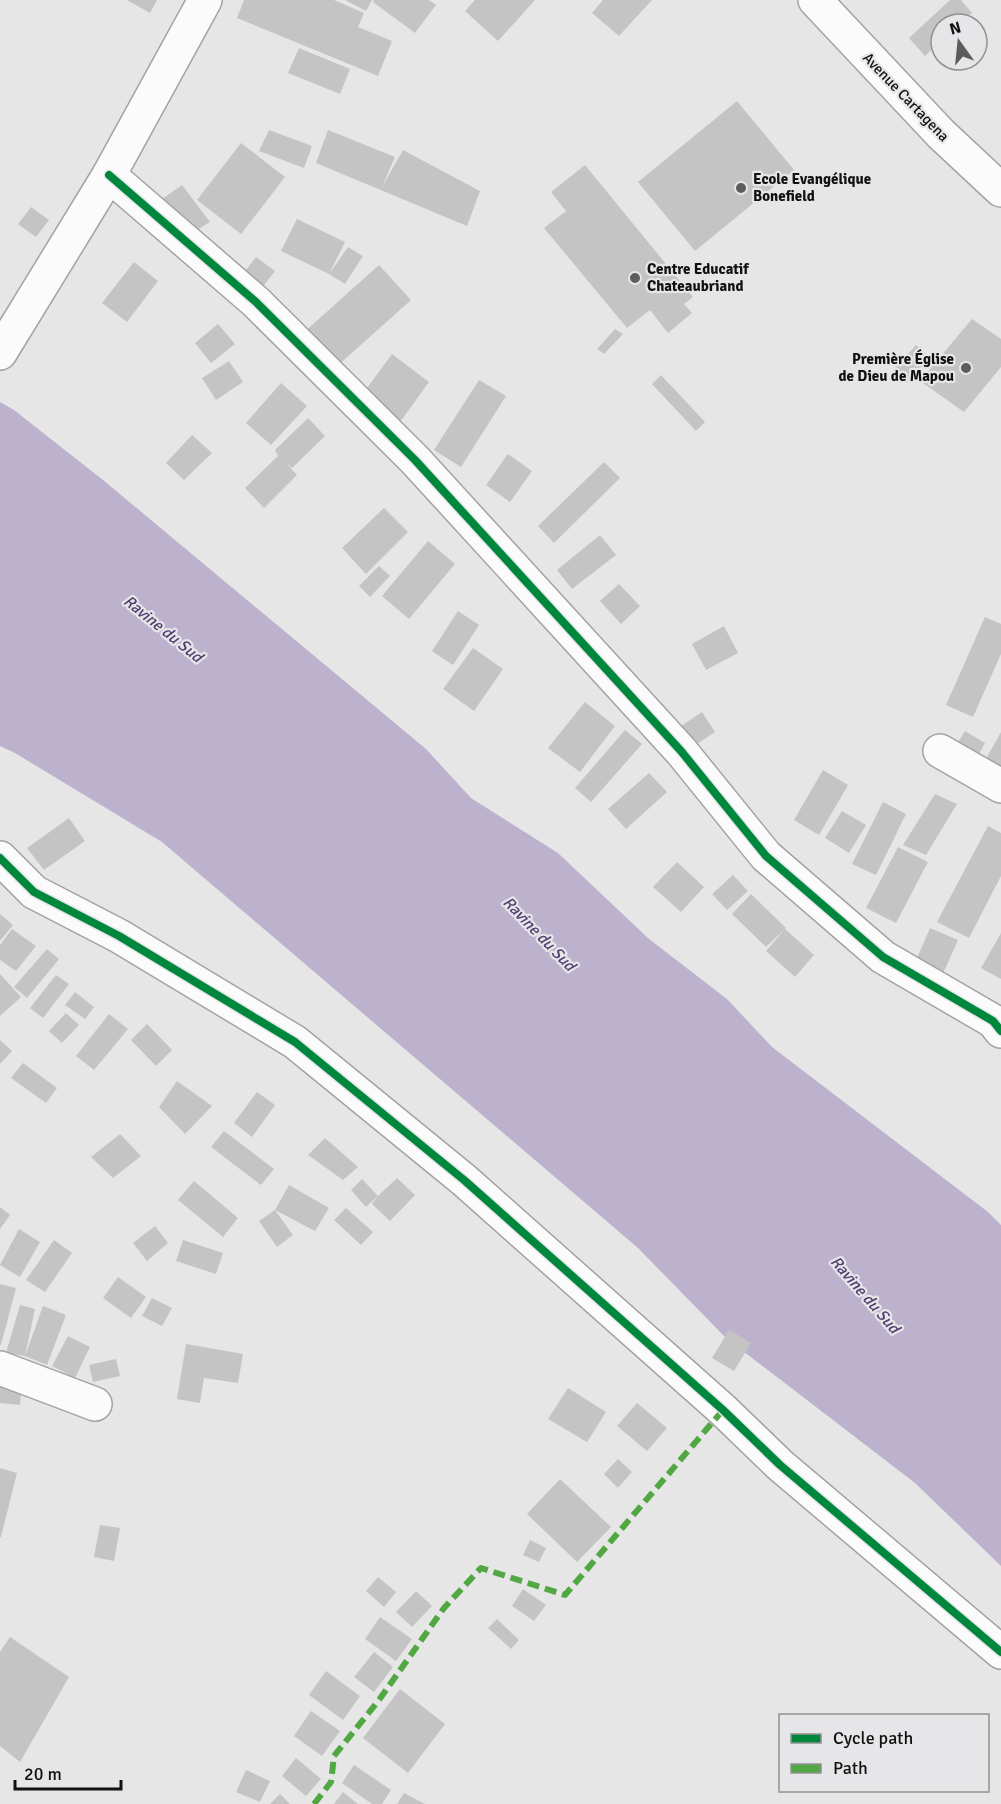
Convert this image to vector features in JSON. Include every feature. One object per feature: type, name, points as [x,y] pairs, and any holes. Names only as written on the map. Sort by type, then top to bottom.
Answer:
[{"type":"street","points":[[0,352],[109,175],[205,0]]},
{"type":"street","name":"Avenue Cartagena","points":[[815,0],[940,134],[1001,190]]},
{"type":"street","points":[[109,175],[256,302],[415,460],[681,751],[766,856],[883,957],[998,1026]]},
{"type":"street","points":[[940,752],[1001,786]]},
{"type":"street","points":[[0,858],[34,892],[119,936],[295,1042],[464,1180],[723,1410],[780,1465],[1001,1652]]},
{"type":"street","points":[[0,1368],[95,1404]]},
{"type":"water","name":"Ravine du Sud","points":[[0,402],[14,410],[103,480],[426,749],[471,798],[558,853],[649,939],[727,999],[772,1047],[988,1212],[1001,1225],[1001,1566],[915,1483],[726,1338],[638,1248],[162,842],[0,746]]},
{"type":"building","points":[[127,0],[157,0],[150,13]]},
{"type":"building","points":[[244,0],[334,0],[364,13],[358,27],[392,41],[378,76],[237,18]]},
{"type":"building","points":[[345,0],[372,0],[366,11]]},
{"type":"building","points":[[374,0],[429,0],[436,5],[415,33],[373,2]]},
{"type":"building","points":[[475,0],[535,0],[498,41],[465,11]]},
{"type":"building","points":[[603,0],[652,0],[619,36],[592,13]]},
{"type":"building","points":[[950,0],[961,0],[971,12],[937,12]]},
{"type":"building","points":[[929,19],[929,52],[925,56],[909,38]]},
{"type":"building","points":[[299,48],[350,69],[340,94],[288,73]]},
{"type":"building","points":[[737,101],[794,170],[695,251],[638,182]]},
{"type":"building","points":[[269,130],[312,146],[304,168],[259,151]]},
{"type":"building","points":[[328,130],[395,157],[382,187],[403,150],[480,191],[467,226],[316,163]]},
{"type":"building","points":[[241,143],[285,177],[241,234],[197,200]]},
{"type":"building","points":[[585,165],[693,297],[684,304],[692,313],[668,333],[650,310],[627,328],[544,228],[566,211],[551,192]]},
{"type":"building","points":[[182,185],[210,222],[189,235],[162,199]]},
{"type":"building","points":[[31,207],[49,220],[36,237],[18,224]]},
{"type":"building","points":[[297,219],[345,242],[329,274],[281,251]]},
{"type":"building","points":[[348,247],[363,256],[345,284],[329,274]]},
{"type":"building","points":[[256,257],[275,271],[258,293],[239,279]]},
{"type":"building","points":[[134,262],[158,281],[127,322],[102,303]]},
{"type":"building","points":[[379,265],[411,300],[334,369],[302,334]]},
{"type":"building","points":[[972,319],[1001,339],[1001,367],[964,412],[920,381]]},
{"type":"building","points":[[218,324],[235,344],[211,363],[195,343]]},
{"type":"building","points":[[615,329],[623,334],[604,354],[597,349]]},
{"type":"building","points":[[916,345],[930,357],[907,383],[893,371]]},
{"type":"building","points":[[392,354],[429,382],[400,422],[362,395]]},
{"type":"building","points":[[229,361],[243,382],[216,400],[202,378]]},
{"type":"building","points":[[661,375],[705,422],[696,431],[652,384]]},
{"type":"building","points":[[479,380],[506,396],[461,467],[434,450]]},
{"type":"building","points":[[281,383],[307,406],[271,445],[246,423]]},
{"type":"building","points":[[308,418],[325,436],[292,468],[285,462],[297,475],[264,508],[245,488],[278,456],[275,450]]},
{"type":"building","points":[[192,435],[212,453],[184,480],[166,463]]},
{"type":"building","points":[[508,454],[532,471],[510,502],[486,485]]},
{"type":"building","points":[[604,462],[620,478],[554,543],[538,526]]},
{"type":"building","points":[[384,508],[408,532],[366,574],[342,548]]},
{"type":"building","points":[[600,535],[616,555],[572,589],[557,570]]},
{"type":"building","points":[[428,541],[455,564],[409,619],[382,596]]},
{"type":"building","points":[[379,566],[390,576],[370,597],[359,586]]},
{"type":"building","points":[[619,584],[640,606],[621,624],[600,601]]},
{"type":"building","points":[[458,611],[479,625],[453,665],[432,651]]},
{"type":"building","points":[[985,617],[1001,624],[1001,654],[973,717],[946,705]]},
{"type":"building","points":[[724,626],[738,653],[706,670],[692,644]]},
{"type":"building","points":[[473,648],[503,669],[474,711],[443,689]]},
{"type":"building","points":[[585,702],[615,726],[580,772],[548,748]]},
{"type":"building","points":[[702,712],[715,732],[691,748],[678,728]]},
{"type":"building","points":[[625,730],[642,744],[591,802],[575,788]]},
{"type":"building","points":[[965,731],[985,743],[974,763],[953,750]]},
{"type":"building","points":[[1001,732],[1001,776],[982,766]]},
{"type":"building","points":[[823,770],[848,785],[819,835],[794,820]]},
{"type":"building","points":[[649,773],[667,792],[626,829],[608,809]]},
{"type":"building","points":[[935,794],[957,804],[926,855],[903,845]]},
{"type":"building","points":[[883,802],[906,814],[876,875],[852,864]]},
{"type":"building","points":[[842,811],[866,825],[849,853],[825,838]]},
{"type":"building","points":[[69,818],[85,841],[44,870],[27,848]]},
{"type":"building","points":[[988,826],[1001,833],[1001,876],[969,938],[937,922]]},
{"type":"building","points":[[898,847],[928,862],[896,923],[866,908]]},
{"type":"building","points":[[677,862],[704,887],[681,912],[653,887]]},
{"type":"building","points":[[733,875],[748,891],[727,910],[712,894]]},
{"type":"building","points":[[751,894],[786,928],[766,947],[732,914]]},
{"type":"building","points":[[0,914],[13,925],[0,941]]},
{"type":"building","points":[[930,928],[958,940],[941,978],[914,965]]},
{"type":"building","points":[[12,929],[36,946],[16,971],[0,960],[0,945]]},
{"type":"building","points":[[785,929],[814,955],[795,977],[766,951]]},
{"type":"building","points":[[1001,933],[1001,979],[981,968]]},
{"type":"building","points":[[47,949],[59,959],[27,998],[14,987]]},
{"type":"building","points":[[0,974],[21,997],[0,1016]]},
{"type":"building","points":[[56,975],[69,984],[43,1018],[30,1008]]},
{"type":"building","points":[[75,992],[94,1007],[85,1019],[65,1005]]},
{"type":"building","points":[[66,1013],[79,1025],[62,1043],[49,1031]]},
{"type":"building","points":[[109,1014],[128,1029],[94,1070],[76,1056]]},
{"type":"building","points":[[147,1024],[172,1050],[156,1066],[131,1040]]},
{"type":"building","points":[[0,1040],[12,1051],[0,1064]]},
{"type":"building","points":[[23,1063],[57,1088],[46,1103],[11,1078]]},
{"type":"building","points":[[177,1081],[212,1106],[185,1134],[159,1107]]},
{"type":"building","points":[[257,1092],[275,1105],[252,1137],[234,1123]]},
{"type":"building","points":[[224,1131],[274,1169],[261,1185],[211,1147]]},
{"type":"building","points":[[120,1134],[141,1156],[113,1178],[91,1157]]},
{"type":"building","points":[[325,1138],[358,1167],[343,1180],[308,1155]]},
{"type":"building","points":[[397,1178],[415,1195],[390,1221],[372,1204]]},
{"type":"building","points":[[362,1179],[378,1196],[366,1207],[351,1190]]},
{"type":"building","points":[[194,1181],[238,1218],[223,1237],[178,1200]]},
{"type":"building","points":[[289,1185],[329,1208],[315,1231],[275,1210]]},
{"type":"building","points":[[0,1207],[10,1215],[0,1229]]},
{"type":"building","points":[[346,1208],[373,1232],[361,1245],[334,1220]]},
{"type":"building","points":[[275,1210],[293,1235],[277,1247],[259,1221]]},
{"type":"building","points":[[155,1226],[168,1243],[147,1261],[133,1243]]},
{"type":"building","points":[[19,1229],[40,1242],[20,1277],[0,1265]]},
{"type":"building","points":[[54,1240],[72,1253],[45,1292],[26,1280]]},
{"type":"building","points":[[183,1240],[223,1253],[216,1274],[176,1261]]},
{"type":"building","points":[[118,1277],[146,1297],[131,1318],[103,1298]]},
{"type":"building","points":[[0,1284],[16,1288],[1,1345],[0,1345]]},
{"type":"building","points":[[152,1298],[172,1308],[162,1326],[142,1316]]},
{"type":"building","points":[[20,1305],[35,1309],[25,1356],[6,1353]]},
{"type":"building","points":[[43,1306],[66,1315],[47,1365],[25,1356]]},
{"type":"building","points":[[729,1330],[751,1343],[734,1371],[712,1358]]},
{"type":"building","points":[[68,1336],[90,1347],[75,1378],[52,1366]]},
{"type":"building","points":[[186,1344],[243,1354],[238,1383],[204,1378],[200,1403],[177,1399]]},
{"type":"building","points":[[116,1359],[120,1376],[93,1382],[89,1365]]},
{"type":"building","points":[[0,1377],[22,1379],[20,1405],[0,1403]]},
{"type":"building","points":[[568,1388],[606,1412],[587,1442],[548,1419]]},
{"type":"building","points":[[637,1403],[667,1428],[647,1451],[617,1426]]},
{"type":"building","points":[[618,1459],[632,1472],[618,1488],[604,1474]]},
{"type":"building","points":[[0,1468],[17,1473],[1,1537],[0,1537]]},
{"type":"building","points":[[560,1479],[611,1527],[577,1562],[527,1514]]},
{"type":"building","points":[[100,1525],[120,1528],[114,1561],[94,1557]]},
{"type":"building","points":[[530,1540],[546,1548],[539,1562],[523,1555]]},
{"type":"building","points":[[378,1577],[396,1592],[384,1607],[366,1591]]},
{"type":"building","points":[[523,1589],[546,1605],[534,1621],[512,1606]]},
{"type":"building","points":[[416,1591],[432,1606],[412,1627],[396,1612]]},
{"type":"building","points":[[380,1617],[412,1639],[396,1661],[365,1639]]},
{"type":"building","points":[[497,1619],[519,1640],[511,1649],[488,1628]]},
{"type":"building","points":[[10,1637],[69,1677],[20,1762],[0,1746],[0,1652]]},
{"type":"building","points":[[374,1652],[393,1667],[374,1692],[354,1677]]},
{"type":"building","points":[[326,1671],[360,1696],[343,1720],[309,1695]]},
{"type":"building","points":[[400,1689],[445,1724],[408,1773],[363,1738]]},
{"type":"building","points":[[311,1711],[340,1731],[322,1756],[294,1736]]},
{"type":"building","points":[[296,1758],[321,1779],[306,1796],[282,1776]]},
{"type":"building","points":[[354,1765],[391,1790],[382,1804],[372,1804],[342,1783]]},
{"type":"building","points":[[246,1770],[270,1781],[260,1802],[236,1792]]},
{"type":"building","points":[[343,1792],[358,1804],[334,1804]]},
{"type":"building","points":[[404,1793],[425,1804],[397,1804]]},
{"type":"building","points":[[280,1794],[290,1804],[270,1804]]},
{"type":"marked path","points":[[314,1804],[331,1782],[334,1756],[379,1700],[444,1608],[481,1568],[565,1595],[723,1410]]},
{"type":"cycle path","points":[[109,175],[256,302],[415,460],[681,751],[766,856],[883,957],[993,1021],[1001,1031]]},
{"type":"cycle path","points":[[0,858],[34,892],[119,936],[295,1042],[464,1180],[723,1410],[780,1465],[1001,1652]]},
{"type":"place","name":"Ecole Evangélique Bonefield","points":[[741,188]]},
{"type":"place","name":"Centre Educatif Chateaubriand","points":[[635,278]]},
{"type":"place","name":"Première Église de Dieu de Mapou","points":[[966,368]]}]
